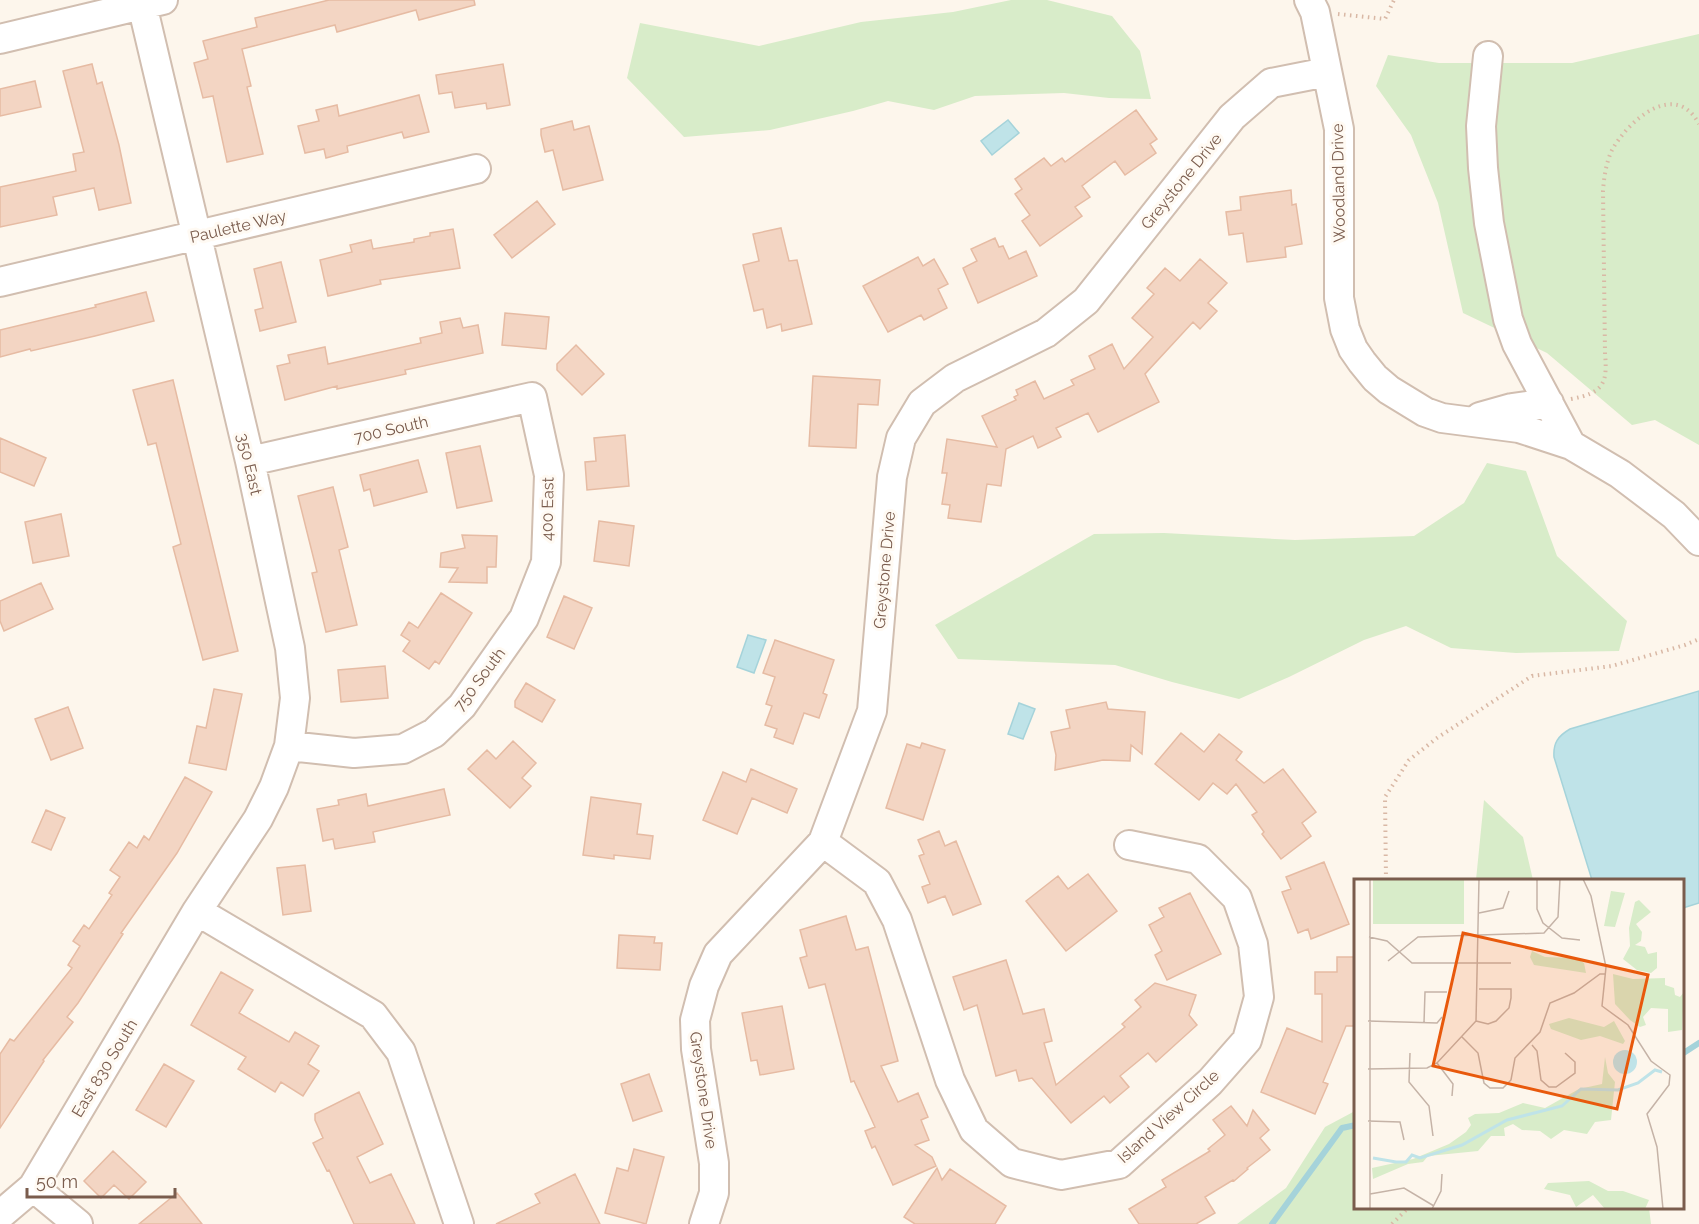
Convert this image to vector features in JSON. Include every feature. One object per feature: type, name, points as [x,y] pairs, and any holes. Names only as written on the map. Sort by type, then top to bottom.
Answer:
[{"type":"street","points":[[0,39],[149,2]]},
{"type":"street","name":"350 East","points":[[149,2],[196,237],[250,461],[290,648],[295,698],[289,746],[274,787],[258,819],[197,911]]},
{"type":"street","name":"Woodland Drive","points":[[1312,6],[1339,129],[1339,298],[1345,329],[1353,349],[1375,378],[1389,390],[1425,412],[1442,418],[1519,428],[1571,445],[1620,474],[1674,515],[1699,541]]},
{"type":"street","points":[[1488,56],[1481,126],[1483,168],[1489,223],[1508,319],[1517,344],[1571,445]]},
{"type":"street","name":"Greystone Drive","points":[[704,1224],[714,1193],[714,1163],[696,1049],[695,1020],[704,986],[718,954],[823,842],[872,711],[892,477],[901,438],[922,403],[955,378],[1046,333],[1086,301],[1232,117],[1271,84],[1327,72]]},
{"type":"street","name":"Paulette Way","points":[[0,282],[476,169]]},
{"type":"street","name":"700 South","points":[[250,461],[532,397]]},
{"type":"street","name":"400 East","points":[[524,618],[546,562],[549,475],[532,397]]},
{"type":"street","points":[[1467,421],[1512,408],[1550,403]]},
{"type":"street","name":"750 South","points":[[289,746],[354,753],[403,750],[434,733],[462,706],[524,618]]},
{"type":"street","name":"Island View Circle","points":[[823,842],[877,882],[897,920],[950,1080],[974,1130],[1012,1163],[1061,1175],[1119,1164],[1144,1142],[1210,1082],[1246,1040],[1259,997],[1253,944],[1237,898],[1198,859],[1129,845]]},
{"type":"street","points":[[197,911],[373,1015],[401,1052],[459,1224]]},
{"type":"street","name":"East 830 South","points":[[0,1215],[33,1187],[197,911]]},
{"type":"street","points":[[33,1187],[78,1224]]},
{"type":"path","points":[[1312,6],[1385,19],[1394,0]]},
{"type":"path","points":[[1550,403],[1591,394],[1598,389],[1605,376],[1603,191],[1605,170],[1612,151],[1638,118],[1652,108],[1667,105],[1681,106],[1691,113],[1699,124]]},
{"type":"path","points":[[1386,879],[1385,797],[1409,760],[1437,738],[1532,676],[1612,666],[1699,639]]},
{"type":"path","points":[[1392,1224],[1407,1209]]},
{"type":"green space","points":[[1011,0],[1047,0],[1112,16],[1140,51],[1151,99],[1109,98],[1064,93],[975,96],[934,110],[888,101],[770,130],[684,137],[627,78],[640,23],[759,46],[861,22],[953,12]]},
{"type":"green space","points":[[1699,34],[1699,445],[1655,420],[1632,425],[1547,353],[1463,313],[1438,203],[1411,135],[1376,86],[1388,55],[1439,63],[1572,63]]},
{"type":"green space","points":[[1487,463],[1526,471],[1557,556],[1627,621],[1619,651],[1516,653],[1451,648],[1406,626],[1364,640],[1239,699],[1115,665],[958,659],[935,625],[1094,534],[1164,533],[1295,540],[1414,536],[1464,503]]},
{"type":"green space","points":[[1484,800],[1523,837],[1533,879],[1476,879]]},
{"type":"green space","points":[[1354,1112],[1354,1209],[1649,1209],[1651,1224],[1237,1224],[1286,1188],[1325,1127]]},
{"type":"water","points":[[1008,120],[1019,133],[992,155],[981,141]]},
{"type":"water","points":[[748,635],[766,640],[754,673],[737,667]]},
{"type":"water","points":[[1699,691],[1699,903],[1684,908],[1684,879],[1592,879],[1554,757],[1557,740],[1570,729]]},
{"type":"water","points":[[1019,703],[1035,709],[1023,739],[1008,734]]},
{"type":"building","points":[[329,0],[474,0],[475,5],[419,20],[416,10],[337,32],[335,25],[242,49],[251,86],[247,87],[263,154],[227,162],[213,96],[203,98],[194,63],[208,59],[203,41],[257,27],[255,18]]},
{"type":"building","points":[[92,64],[97,84],[102,82],[119,145],[131,203],[99,210],[94,188],[53,197],[57,215],[0,227],[0,187],[76,171],[73,154],[84,152],[63,71]]},
{"type":"building","points":[[503,64],[510,105],[487,109],[486,103],[455,108],[452,92],[439,94],[436,75]]},
{"type":"building","points":[[35,81],[41,107],[0,116],[0,89]]},
{"type":"building","points":[[419,95],[429,132],[404,138],[402,132],[347,146],[348,152],[326,158],[324,149],[305,153],[298,126],[319,121],[316,110],[337,105],[339,116]]},
{"type":"building","points":[[1136,110],[1157,139],[1150,144],[1156,153],[1125,175],[1115,161],[1082,186],[1090,197],[1075,207],[1082,216],[1040,246],[1022,221],[1030,215],[1015,194],[1022,189],[1015,179],[1044,158],[1051,166],[1062,158],[1065,162]]},
{"type":"building","points":[[572,121],[574,130],[589,126],[603,180],[563,190],[553,150],[545,152],[541,129]]},
{"type":"building","points":[[1291,190],[1292,205],[1296,204],[1302,244],[1285,247],[1286,257],[1247,262],[1243,233],[1229,235],[1226,212],[1241,210],[1240,197]]},
{"type":"building","points":[[537,201],[555,224],[512,258],[494,235]]},
{"type":"building","points":[[781,228],[789,261],[797,260],[812,324],[782,331],[781,324],[767,328],[763,309],[754,311],[743,265],[759,261],[753,234]]},
{"type":"building","points":[[453,229],[460,268],[380,280],[381,284],[328,296],[320,260],[352,252],[350,245],[371,240],[373,249],[414,242],[414,239],[430,236],[430,233]]},
{"type":"building","points":[[995,238],[999,247],[1003,246],[1009,259],[1026,251],[1037,276],[978,303],[963,268],[977,261],[971,249]]},
{"type":"building","points":[[918,257],[923,266],[934,259],[948,284],[938,289],[947,308],[924,320],[921,315],[888,332],[863,286]]},
{"type":"building","points":[[1200,259],[1227,283],[1208,303],[1217,311],[1200,329],[1193,322],[1145,374],[1159,402],[1098,432],[1088,413],[1056,428],[1061,437],[1038,448],[1033,436],[1006,449],[1001,486],[987,484],[981,522],[948,518],[950,505],[942,504],[947,473],[942,473],[947,439],[997,447],[982,416],[1016,400],[1014,397],[1018,395],[1016,390],[1035,381],[1044,399],[1074,385],[1071,380],[1095,369],[1089,356],[1112,344],[1124,369],[1153,337],[1132,318],[1154,294],[1147,288],[1165,268],[1180,281]]},
{"type":"building","points":[[281,262],[296,322],[260,331],[255,310],[263,308],[254,269]]},
{"type":"building","points":[[146,292],[154,321],[0,357],[0,330],[96,307],[95,305]]},
{"type":"building","points":[[505,313],[549,317],[546,349],[502,345]]},
{"type":"building","points":[[460,318],[463,328],[478,325],[483,353],[405,370],[406,374],[337,389],[337,386],[285,400],[277,366],[290,363],[288,355],[325,347],[328,364],[421,343],[420,338],[442,333],[440,322]]},
{"type":"building","points":[[576,345],[604,374],[582,395],[557,370],[557,364]]},
{"type":"building","points":[[813,376],[880,380],[878,405],[858,404],[856,448],[809,446]]},
{"type":"building","points":[[173,380],[238,651],[203,660],[173,547],[181,544],[156,443],[148,445],[133,390]]},
{"type":"building","points":[[625,435],[629,486],[587,490],[585,462],[596,461],[594,438]]},
{"type":"building","points":[[0,438],[46,458],[34,486],[0,472]]},
{"type":"building","points":[[480,446],[492,501],[457,508],[446,453]]},
{"type":"building","points":[[418,460],[427,492],[374,506],[370,489],[364,491],[360,475]]},
{"type":"building","points":[[333,487],[348,547],[339,550],[357,625],[326,632],[312,573],[317,572],[298,496]]},
{"type":"building","points":[[61,514],[69,556],[33,563],[25,522]]},
{"type":"building","points":[[599,521],[634,526],[629,566],[594,561]]},
{"type":"building","points":[[462,535],[497,536],[496,567],[487,567],[487,583],[449,582],[458,568],[440,567],[441,553],[465,548]]},
{"type":"building","points":[[41,583],[53,609],[4,631],[0,621],[0,601]]},
{"type":"building","points":[[441,593],[472,613],[439,664],[435,661],[429,669],[403,651],[410,641],[401,635],[409,622],[418,628]]},
{"type":"building","points":[[564,596],[592,608],[574,649],[547,637]]},
{"type":"building","points":[[775,640],[834,660],[823,693],[827,695],[819,718],[804,713],[793,744],[774,737],[777,729],[765,725],[772,706],[766,704],[775,677],[763,673]]},
{"type":"building","points":[[385,666],[388,698],[341,702],[338,670]]},
{"type":"building","points":[[526,683],[555,700],[542,722],[515,707],[515,701]]},
{"type":"building","points":[[214,689],[242,694],[226,770],[189,763],[197,726],[206,728]]},
{"type":"building","points":[[1106,702],[1108,709],[1145,712],[1142,754],[1131,745],[1130,761],[1103,760],[1055,770],[1056,755],[1051,732],[1070,728],[1066,710]]},
{"type":"building","points":[[68,707],[83,748],[51,760],[35,719]]},
{"type":"building","points":[[1181,733],[1204,752],[1219,734],[1242,752],[1236,760],[1264,783],[1283,769],[1316,812],[1302,823],[1311,836],[1281,859],[1262,834],[1264,832],[1252,815],[1257,812],[1236,784],[1227,794],[1213,783],[1199,800],[1155,764]]},
{"type":"building","points":[[513,741],[536,763],[522,778],[531,786],[510,808],[468,769],[487,750],[496,759]]},
{"type":"building","points":[[922,743],[945,750],[923,820],[886,808],[907,744],[920,748]]},
{"type":"building","points":[[751,769],[797,789],[787,813],[752,798],[737,834],[703,820],[723,772],[746,782]]},
{"type":"building","points":[[185,777],[212,792],[177,853],[121,933],[123,934],[67,1017],[73,1022],[43,1060],[0,1128],[0,1054],[10,1039],[14,1041],[72,968],[68,965],[80,946],[73,941],[84,925],[89,929],[112,895],[109,893],[120,877],[110,870],[129,842],[137,848],[144,836],[149,840]]},
{"type":"building","points":[[444,789],[450,815],[373,832],[375,842],[335,849],[333,839],[323,841],[317,809],[339,805],[338,800],[366,794],[368,806]]},
{"type":"building","points":[[591,797],[641,804],[637,834],[653,836],[650,859],[614,855],[614,859],[583,855]]},
{"type":"building","points":[[46,810],[65,818],[51,850],[32,842]]},
{"type":"building","points":[[939,831],[945,846],[956,841],[981,904],[953,915],[945,896],[928,903],[922,887],[930,884],[919,856],[924,854],[918,840]]},
{"type":"building","points":[[1324,862],[1349,924],[1311,939],[1308,929],[1298,933],[1282,892],[1291,889],[1286,877]]},
{"type":"building","points":[[305,865],[311,911],[283,915],[277,868]]},
{"type":"building","points":[[1088,874],[1117,911],[1066,951],[1026,901],[1058,876],[1068,889]]},
{"type":"building","points":[[1190,893],[1221,954],[1167,980],[1155,955],[1162,951],[1149,925],[1164,917],[1159,908]]},
{"type":"building","points":[[846,916],[856,950],[868,947],[898,1061],[881,1066],[898,1102],[918,1093],[928,1117],[921,1120],[929,1140],[915,1145],[932,1157],[936,1166],[893,1185],[875,1146],[872,1148],[865,1131],[875,1127],[854,1081],[851,1082],[825,984],[809,988],[800,958],[807,956],[800,930]]},
{"type":"building","points":[[619,935],[655,937],[654,943],[662,943],[660,970],[617,968]]},
{"type":"building","points":[[1337,957],[1354,957],[1354,1026],[1346,1026],[1323,1082],[1328,1084],[1315,1114],[1261,1092],[1287,1028],[1322,1042],[1322,994],[1315,994],[1315,972],[1337,972]]},
{"type":"building","points":[[1006,960],[1023,1014],[1044,1009],[1052,1041],[1044,1043],[1056,1085],[1125,1027],[1122,1024],[1141,1007],[1135,1000],[1155,983],[1196,995],[1189,1015],[1197,1025],[1156,1062],[1148,1053],[1120,1076],[1129,1087],[1110,1103],[1104,1096],[1071,1123],[1032,1078],[1019,1081],[1016,1070],[996,1076],[977,1005],[964,1010],[953,977]]},
{"type":"building","points":[[221,972],[253,990],[239,1013],[289,1042],[295,1032],[319,1046],[308,1064],[319,1071],[303,1096],[281,1082],[275,1092],[238,1069],[246,1057],[191,1025]]},
{"type":"building","points":[[782,1006],[794,1069],[760,1075],[757,1060],[751,1061],[742,1013]]},
{"type":"building","points":[[164,1064],[194,1081],[166,1127],[136,1110]]},
{"type":"building","points":[[649,1074],[662,1111],[633,1121],[621,1084]]},
{"type":"building","points":[[359,1092],[383,1144],[357,1157],[370,1183],[391,1174],[415,1224],[354,1224],[329,1170],[327,1171],[313,1143],[323,1138],[315,1120],[315,1114]]},
{"type":"building","points":[[1231,1106],[1247,1126],[1253,1110],[1269,1130],[1260,1138],[1270,1150],[1234,1181],[1205,1197],[1215,1213],[1196,1224],[1139,1224],[1129,1209],[1166,1187],[1162,1180],[1210,1151],[1208,1149],[1225,1135],[1213,1120]]},
{"type":"building","points":[[634,1149],[664,1157],[646,1224],[605,1213],[617,1168],[628,1171]]},
{"type":"building","points":[[113,1151],[146,1182],[129,1199],[114,1185],[101,1198],[84,1181]]},
{"type":"building","points":[[937,1168],[942,1180],[950,1169],[1006,1206],[995,1224],[915,1224],[904,1217]]},
{"type":"building","points":[[575,1174],[600,1224],[496,1224],[540,1203],[535,1194]]},
{"type":"building","points":[[177,1193],[202,1224],[139,1224]]},
{"type":"waterway","points":[[1684,1053],[1699,1043]]},
{"type":"waterway","points":[[1272,1224],[1342,1128],[1354,1125]]}]
